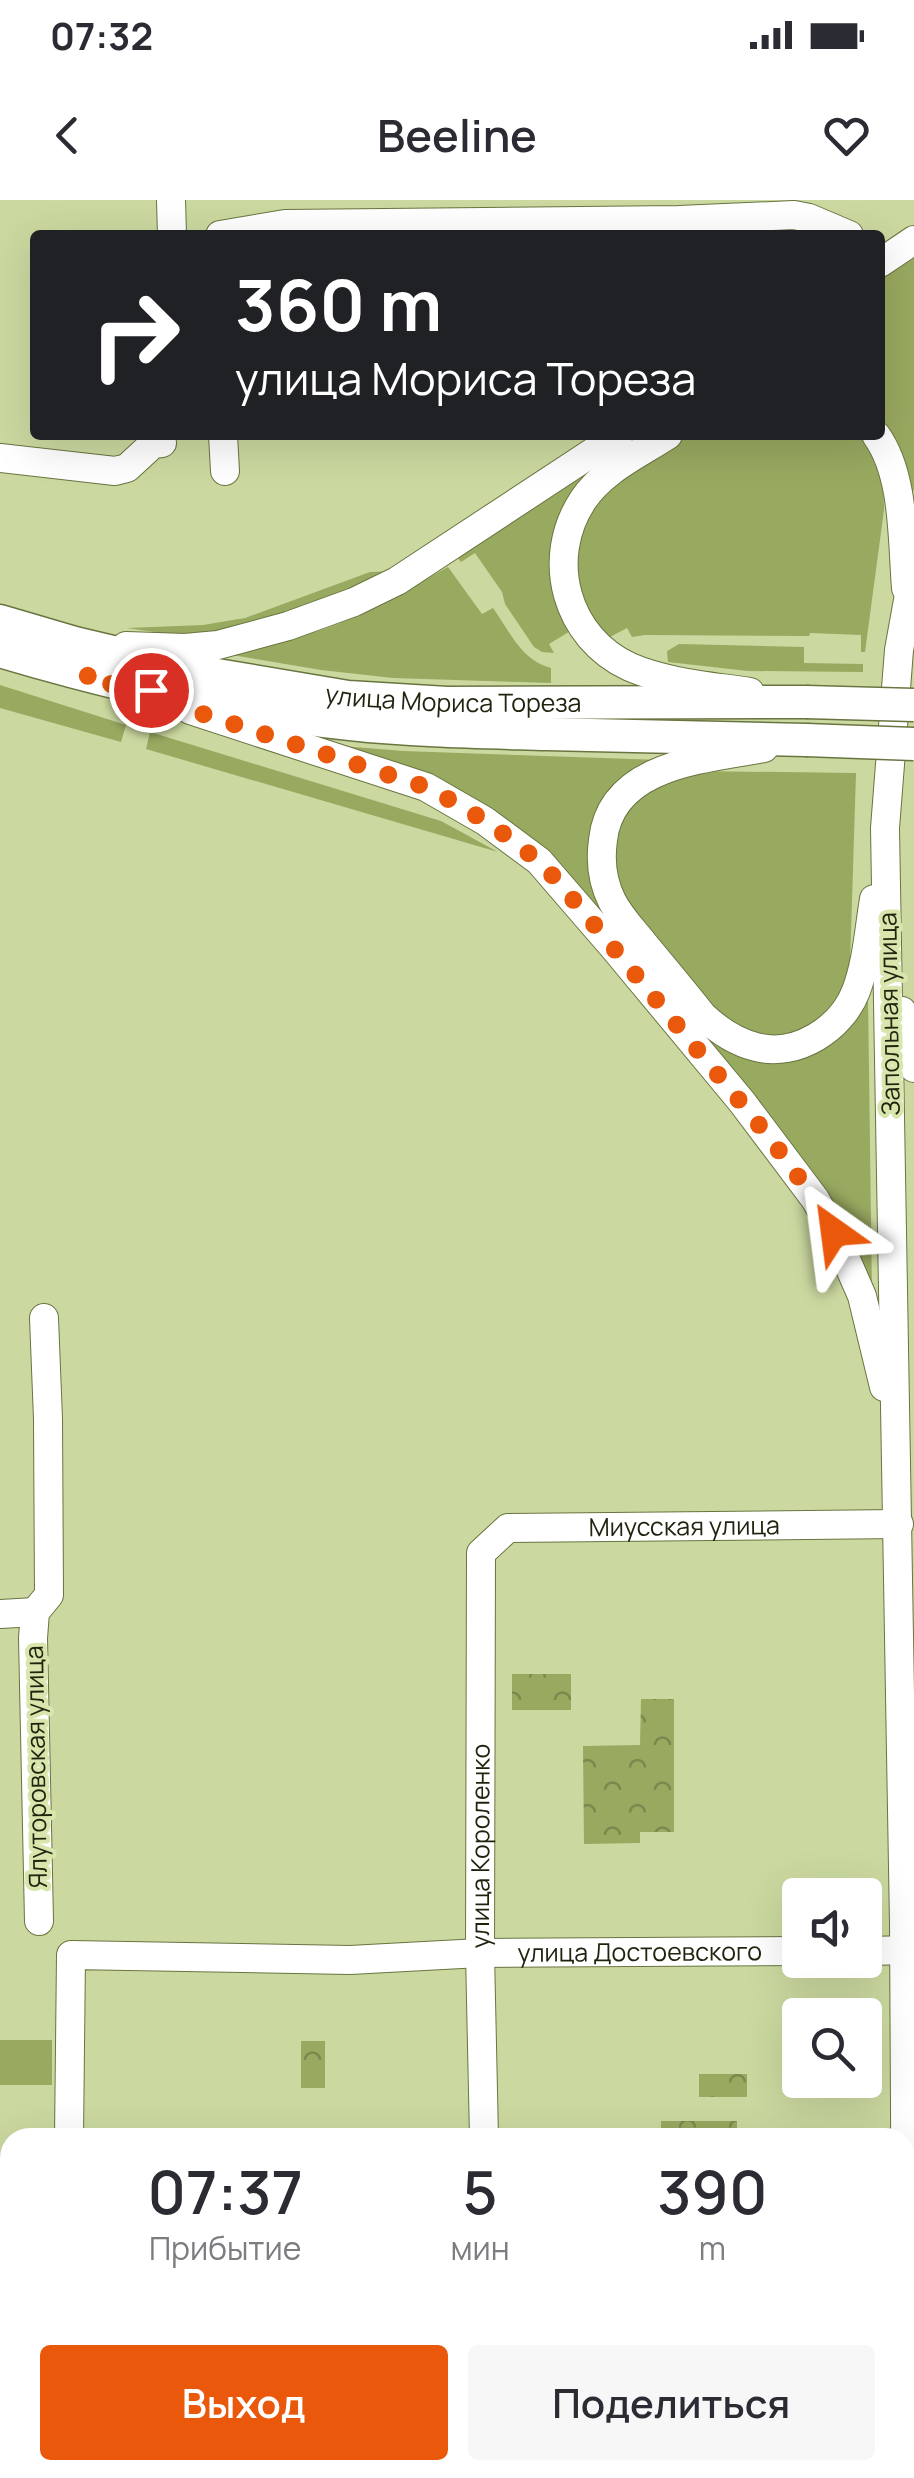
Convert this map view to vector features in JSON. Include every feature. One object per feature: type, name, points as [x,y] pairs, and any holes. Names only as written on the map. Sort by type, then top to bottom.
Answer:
[{"type":"main road","name":"улица Мориса Тореза","points":[[0,621],[75,643],[239,680],[381,700],[788,700],[914,704]]},
{"type":"main road","name":"улица Мориса Тореза","points":[[0,651],[84,675],[255,711],[346,724],[447,731],[914,744]]},
{"type":"street","points":[[171,200],[172,230]]},
{"type":"street","points":[[250,230],[285,224],[606,210],[794,215],[838,230]]},
{"type":"street","points":[[885,259],[914,240]]},
{"type":"street","points":[[223,440],[225,471]]},
{"type":"street","points":[[75,643],[184,648],[218,645],[324,614],[397,581],[611,440]]},
{"type":"street","points":[[660,440],[608,474],[584,499],[565,548],[564,582],[571,608],[595,644],[630,667],[663,678],[788,700]]},
{"type":"street","points":[[879,440],[894,473],[907,596]]},
{"type":"street","points":[[0,458],[114,471],[127,468],[154,444],[162,443]]},
{"type":"street","points":[[907,596],[914,567]]},
{"type":"street","name":"Запольная улица","points":[[905,1435],[885,828],[896,677],[907,596]]},
{"type":"street","points":[[84,675],[426,787],[485,821],[538,861],[615,949],[742,1102],[834,1232],[862,1296],[905,1435],[898,1510],[906,1623],[907,2128]]},
{"type":"street","points":[[788,742],[683,763],[644,778],[619,799],[608,816],[602,870],[611,900],[714,1026],[758,1048],[780,1049],[806,1042],[840,1018],[859,982],[885,828]]},
{"type":"street","points":[[887,930],[914,1068]]},
{"type":"street","name":"Ялуторовская улица","points":[[39,1921],[33,1657],[35,1612],[49,1596],[44,1318]]},
{"type":"street","name":"Миусская улица","points":[[481,1553],[508,1528],[898,1510]]},
{"type":"street","name":"улица Короленко","points":[[481,1553],[484,2128]]},
{"type":"street","points":[[0,1614],[35,1612]]},
{"type":"street","points":[[882,1951],[909,1950]]},
{"type":"street","name":"улица Достоевского","points":[[480,1953],[782,1952]]},
{"type":"street","points":[[69,2128],[70,1956],[350,1960],[480,1953]]},
{"type":"green space","points":[[914,256],[911,496],[885,428],[885,275]]},
{"type":"green space","points":[[679,440],[862,440],[878,470],[884,499],[865,652],[861,652],[861,635],[632,637],[627,628],[608,638],[584,606],[577,550],[583,527],[594,508],[609,490]]},
{"type":"green space","points":[[594,469],[582,482],[572,630],[549,644],[554,653],[542,652],[534,647],[475,553],[461,562],[458,558]]},
{"type":"green space","points":[[448,567],[482,614],[493,608],[524,652],[551,668],[551,683],[393,678],[226,654],[338,624]]},
{"type":"green space","points":[[394,571],[337,598],[212,635],[127,628],[203,625],[245,618],[370,572]]},
{"type":"green space","points":[[679,644],[804,647],[804,663],[863,664],[863,672],[748,671],[668,662],[667,651]]},
{"type":"green space","points":[[0,685],[126,725],[121,742],[0,708]]},
{"type":"green space","points":[[150,732],[441,821],[498,852],[146,749]]},
{"type":"green space","points":[[330,745],[661,760],[618,783],[610,918],[583,894]]},
{"type":"green space","points":[[691,771],[856,773],[848,980],[828,1014],[806,1029],[782,1037],[755,1035],[711,1010],[616,887],[614,831],[643,791]]},
{"type":"green space","points":[[868,996],[872,1294],[697,1025],[754,1059]]},
{"type":"green space","points":[[512,1674],[571,1674],[571,1710],[512,1710]]},
{"type":"green space","points":[[641,1699],[674,1699],[674,1832],[640,1832],[640,1843],[584,1844],[583,1746],[640,1745]]},
{"type":"green space","points":[[0,2040],[52,2040],[52,2085],[0,2085]]},
{"type":"green space","points":[[301,2041],[325,2041],[325,2088],[301,2088]]},
{"type":"green space","points":[[699,2074],[747,2074],[747,2097],[699,2097]]},
{"type":"green space","points":[[661,2121],[737,2121],[737,2128],[661,2128]]},
{"type":"route","points":[[151,690],[84,675],[401,777],[457,803],[518,844],[553,876],[742,1102],[787,1160],[834,1232]]}]
